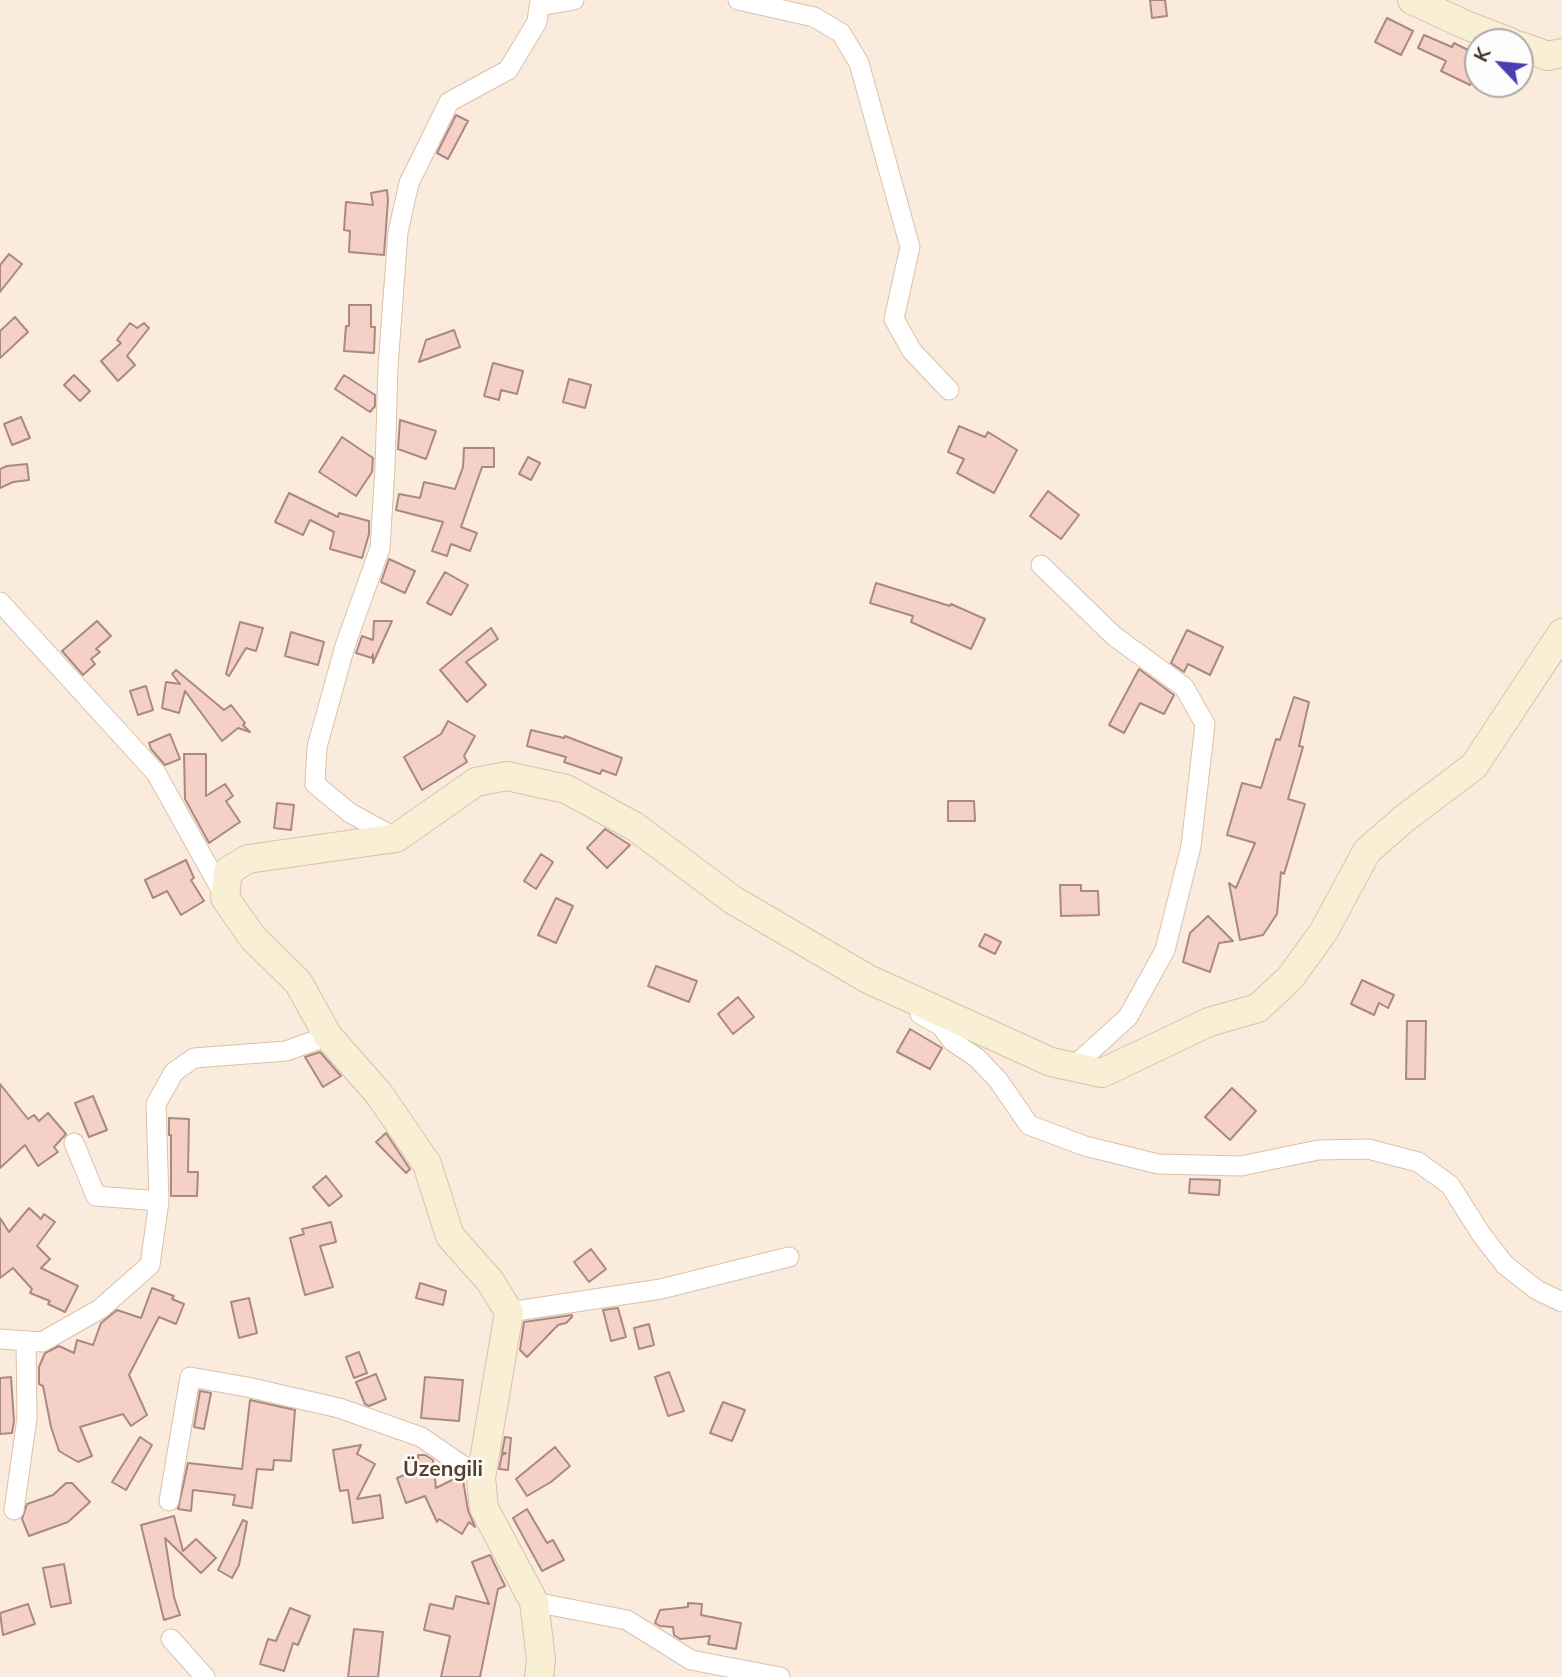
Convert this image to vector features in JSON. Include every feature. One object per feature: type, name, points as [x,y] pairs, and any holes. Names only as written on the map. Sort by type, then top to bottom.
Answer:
[{"type":"street","points":[[396,838],[350,813],[314,784],[317,747],[324,721],[345,646],[380,548],[388,367],[398,232],[409,183],[449,102],[508,70],[537,22],[539,3],[575,0]]},
{"type":"street","points":[[738,0],[814,17],[841,33],[859,63],[910,247],[894,319],[912,351],[949,390]]},
{"type":"street","points":[[1412,0],[1474,28]]},
{"type":"street","points":[[1534,52],[1548,57],[1562,53]]},
{"type":"street","points":[[1041,565],[1114,636],[1184,687],[1205,724],[1191,846],[1165,950],[1128,1017],[1073,1066]]},
{"type":"street","points":[[0,602],[156,773],[225,898],[253,938],[298,982],[328,1037],[379,1094],[428,1164],[450,1236],[490,1281],[509,1312],[481,1478],[484,1508],[534,1602],[541,1659],[539,1677]]},
{"type":"street","points":[[225,898],[228,871],[247,859],[396,838],[476,782],[507,776],[566,789],[634,825],[733,900],[870,980],[1051,1062],[1102,1073],[1209,1022],[1258,1008],[1290,978],[1324,931],[1367,851],[1405,818],[1474,766],[1562,633]]},
{"type":"street","points":[[870,980],[880,989],[941,1026],[952,1041],[977,1058],[998,1080],[1029,1125],[1085,1146],[1158,1164],[1241,1166],[1318,1150],[1368,1149],[1418,1161],[1450,1185],[1481,1234],[1505,1265],[1537,1290],[1562,1302]]},
{"type":"street","points":[[0,1339],[42,1342],[100,1309],[150,1265],[159,1201],[156,1104],[174,1072],[194,1058],[286,1051],[328,1037]]},
{"type":"street","points":[[74,1143],[96,1196],[159,1201]]},
{"type":"street","points":[[509,1312],[661,1289],[789,1257]]},
{"type":"street","points":[[15,1510],[27,1419],[26,1341]]},
{"type":"street","points":[[169,1501],[190,1377],[339,1408],[421,1437],[481,1478]]},
{"type":"street","points":[[534,1602],[627,1620],[691,1660],[780,1677]]},
{"type":"street","points":[[171,1639],[205,1677]]},
{"type":"building","points":[[1150,0],[1165,0],[1167,16],[1152,18]]},
{"type":"building","points":[[1387,18],[1413,31],[1401,55],[1375,42]]},
{"type":"building","points":[[1424,35],[1452,47],[1454,43],[1464,48],[1464,82],[1441,71],[1446,61],[1418,48]]},
{"type":"building","points":[[456,115],[468,121],[448,159],[437,153]]},
{"type":"building","points":[[387,190],[384,255],[349,252],[350,231],[344,230],[346,202],[373,205],[371,193]]},
{"type":"building","points":[[9,254],[22,264],[0,292],[0,265]]},
{"type":"building","points":[[349,305],[371,305],[371,327],[375,327],[374,353],[344,351],[346,326],[349,326]]},
{"type":"building","points":[[15,317],[28,332],[0,358],[0,331]]},
{"type":"building","points":[[130,323],[137,328],[144,323],[149,328],[127,356],[135,365],[118,381],[101,361],[121,343],[117,340]]},
{"type":"building","points":[[454,330],[460,347],[419,362],[426,340]]},
{"type":"building","points":[[493,363],[523,371],[517,394],[501,390],[499,400],[484,396]]},
{"type":"building","points":[[74,375],[90,391],[80,401],[64,385]]},
{"type":"building","points":[[344,375],[375,395],[375,406],[370,412],[335,389]]},
{"type":"building","points":[[569,379],[591,385],[585,408],[563,402]]},
{"type":"building","points":[[21,417],[30,438],[12,445],[4,424]]},
{"type":"building","points":[[400,420],[436,431],[426,459],[398,449]]},
{"type":"building","points":[[959,426],[985,437],[988,432],[1017,450],[994,493],[957,473],[964,459],[948,452]]},
{"type":"building","points":[[342,437],[373,458],[372,472],[356,496],[319,472]]},
{"type":"building","points":[[464,448],[494,448],[494,467],[482,467],[461,527],[477,533],[470,551],[451,544],[447,556],[432,551],[443,522],[396,510],[399,494],[420,498],[424,482],[455,489],[463,467]]},
{"type":"building","points":[[528,457],[540,463],[531,480],[519,474]]},
{"type":"building","points":[[27,464],[29,480],[13,482],[0,488],[0,469]]},
{"type":"building","points":[[1048,491],[1079,515],[1061,539],[1030,516]]},
{"type":"building","points":[[289,493],[338,517],[339,513],[369,521],[369,534],[362,558],[330,549],[334,532],[310,520],[303,535],[275,522]]},
{"type":"building","points":[[389,559],[415,571],[405,593],[381,582]]},
{"type":"building","points":[[445,572],[468,585],[451,615],[427,603]]},
{"type":"building","points":[[876,583],[950,606],[951,604],[985,619],[971,649],[911,622],[913,616],[870,603]]},
{"type":"building","points":[[97,621],[111,636],[96,649],[100,652],[91,659],[95,664],[83,675],[62,651]]},
{"type":"building","points":[[374,621],[392,621],[373,663],[373,654],[372,658],[356,653],[362,636],[373,640]]},
{"type":"building","points":[[240,622],[263,628],[256,651],[246,648],[229,676],[226,674]]},
{"type":"building","points":[[491,628],[498,639],[466,662],[486,685],[467,702],[440,670]]},
{"type":"building","points":[[1187,630],[1223,647],[1210,675],[1188,664],[1184,672],[1171,663]]},
{"type":"building","points":[[291,632],[324,642],[318,665],[285,656]]},
{"type":"building","points":[[1139,669],[1174,695],[1164,714],[1140,703],[1124,733],[1109,725]]},
{"type":"building","points":[[176,670],[224,710],[231,705],[250,732],[238,728],[222,741],[185,691],[179,713],[162,708],[166,682],[180,684],[172,674]]},
{"type":"building","points":[[146,686],[153,710],[138,715],[130,691]]},
{"type":"building","points":[[1294,697],[1309,702],[1299,746],[1303,747],[1288,799],[1305,804],[1284,874],[1281,872],[1277,914],[1263,935],[1240,940],[1229,883],[1236,888],[1255,843],[1227,835],[1242,783],[1261,788],[1276,739],[1280,740]]},
{"type":"building","points":[[448,721],[475,736],[464,756],[467,762],[422,790],[404,757],[441,734]]},
{"type":"building","points":[[531,730],[564,738],[565,736],[622,758],[616,775],[602,770],[600,774],[564,762],[566,757],[527,746]]},
{"type":"building","points":[[170,734],[180,759],[165,765],[149,743]]},
{"type":"building","points":[[184,754],[206,754],[206,796],[225,784],[233,796],[226,801],[240,822],[209,843],[185,799]]},
{"type":"building","points":[[948,801],[974,801],[975,821],[948,821]]},
{"type":"building","points":[[277,803],[294,805],[291,830],[274,828]]},
{"type":"building","points":[[605,829],[630,845],[607,868],[587,848]]},
{"type":"building","points":[[541,854],[553,862],[536,889],[524,881]]},
{"type":"building","points":[[186,860],[194,878],[191,880],[204,901],[181,915],[167,891],[153,898],[145,880]]},
{"type":"building","points":[[1060,885],[1081,885],[1081,891],[1098,891],[1099,915],[1061,916]]},
{"type":"building","points":[[556,898],[573,906],[556,943],[538,935]]},
{"type":"building","points":[[1208,916],[1233,941],[1219,943],[1210,972],[1183,962],[1190,933]]},
{"type":"building","points":[[985,934],[1001,942],[995,954],[979,946]]},
{"type":"building","points":[[656,966],[697,981],[689,1002],[648,986]]},
{"type":"building","points":[[1362,980],[1394,995],[1388,1008],[1379,1003],[1374,1015],[1351,1004]]},
{"type":"building","points":[[738,997],[754,1017],[733,1034],[718,1014]]},
{"type":"building","points":[[1407,1021],[1426,1021],[1425,1079],[1406,1079]]},
{"type":"building","points":[[910,1029],[942,1048],[930,1069],[897,1052]]},
{"type":"building","points":[[320,1052],[341,1076],[323,1087],[305,1057]]},
{"type":"building","points":[[0,1084],[28,1119],[34,1115],[39,1121],[48,1113],[66,1134],[54,1147],[58,1152],[38,1166],[25,1145],[0,1168]]},
{"type":"building","points":[[1232,1088],[1256,1111],[1230,1140],[1205,1117]]},
{"type":"building","points":[[93,1096],[107,1130],[89,1137],[75,1103]]},
{"type":"building","points":[[169,1118],[189,1119],[188,1172],[198,1172],[197,1196],[171,1196]]},
{"type":"building","points":[[386,1133],[410,1169],[406,1173],[376,1142]]},
{"type":"building","points":[[326,1176],[342,1196],[329,1206],[313,1187]]},
{"type":"building","points":[[1190,1179],[1220,1180],[1219,1195],[1189,1193]]},
{"type":"building","points":[[29,1208],[41,1219],[44,1214],[55,1222],[37,1246],[50,1259],[41,1268],[78,1286],[65,1312],[48,1304],[50,1301],[30,1293],[32,1289],[13,1268],[0,1278],[0,1218],[9,1232]]},
{"type":"building","points":[[331,1222],[336,1242],[320,1246],[333,1287],[305,1295],[290,1238],[304,1234],[302,1229]]},
{"type":"building","points":[[591,1249],[606,1269],[589,1282],[574,1262]]},
{"type":"building","points":[[420,1283],[446,1291],[443,1305],[416,1298]]},
{"type":"building","points":[[152,1288],[174,1296],[172,1299],[184,1304],[176,1324],[159,1317],[129,1375],[147,1415],[131,1426],[123,1414],[80,1427],[92,1456],[78,1462],[59,1451],[43,1386],[39,1384],[39,1367],[45,1353],[59,1346],[74,1353],[77,1340],[93,1345],[101,1323],[117,1310],[141,1318]]},
{"type":"building","points":[[249,1298],[257,1333],[239,1338],[231,1302]]},
{"type":"building","points":[[618,1308],[626,1337],[611,1341],[603,1310]]},
{"type":"building","points":[[572,1315],[566,1323],[558,1325],[527,1357],[520,1350],[524,1322]]},
{"type":"building","points":[[649,1324],[654,1345],[639,1349],[634,1328]]},
{"type":"building","points":[[359,1352],[367,1373],[354,1378],[346,1357]]},
{"type":"building","points":[[669,1372],[684,1411],[668,1416],[655,1377]]},
{"type":"building","points":[[376,1374],[386,1399],[369,1406],[365,1404],[356,1382]]},
{"type":"building","points":[[11,1377],[14,1421],[12,1433],[0,1434],[0,1378]]},
{"type":"building","points":[[425,1377],[463,1380],[459,1421],[421,1418]]},
{"type":"building","points":[[200,1391],[211,1393],[204,1429],[194,1427]]},
{"type":"building","points":[[250,1400],[295,1410],[291,1461],[274,1460],[273,1470],[257,1469],[252,1508],[233,1505],[235,1495],[193,1490],[191,1511],[178,1509],[188,1463],[242,1469]]},
{"type":"building","points":[[723,1402],[745,1410],[732,1441],[710,1433]]},
{"type":"building","points":[[140,1437],[152,1445],[126,1490],[112,1482]]},
{"type":"building","points":[[505,1437],[511,1438],[508,1470],[499,1469],[502,1455],[506,1453],[502,1453]]},
{"type":"building","points":[[361,1445],[357,1454],[375,1464],[357,1499],[380,1495],[383,1518],[353,1523],[348,1490],[340,1491],[333,1450]]},
{"type":"building","points":[[555,1447],[570,1466],[551,1482],[527,1496],[516,1479]]},
{"type":"building","points":[[418,1455],[425,1455],[433,1460],[436,1488],[458,1477],[463,1480],[468,1510],[475,1527],[469,1522],[462,1534],[439,1519],[437,1522],[425,1496],[406,1503],[397,1478],[419,1469]]},
{"type":"building","points":[[66,1483],[72,1483],[90,1502],[68,1522],[29,1536],[22,1519],[27,1504],[53,1495]]},
{"type":"building","points":[[527,1509],[547,1543],[553,1540],[564,1560],[542,1571],[513,1518]]},
{"type":"building","points":[[174,1516],[183,1551],[196,1539],[216,1558],[201,1573],[165,1538],[174,1597],[180,1615],[164,1620],[141,1525]]},
{"type":"building","points":[[243,1520],[247,1522],[239,1565],[232,1578],[218,1570]]},
{"type":"building","points":[[490,1555],[505,1586],[498,1589],[480,1677],[441,1677],[450,1636],[424,1630],[430,1604],[453,1609],[456,1596],[489,1604],[472,1562]]},
{"type":"building","points":[[64,1564],[71,1603],[51,1607],[43,1568]]},
{"type":"building","points":[[688,1603],[702,1604],[701,1615],[741,1623],[736,1649],[708,1644],[710,1636],[680,1639],[674,1635],[673,1627],[655,1623],[660,1610],[688,1607]]},
{"type":"building","points":[[28,1604],[35,1624],[3,1635],[0,1613]]},
{"type":"building","points":[[290,1608],[310,1616],[298,1645],[293,1643],[284,1671],[260,1664],[268,1639],[276,1641]]},
{"type":"building","points":[[354,1629],[383,1632],[378,1677],[348,1677]]},
{"type":"district","name":"Üzengili","points":[[443,1470]]}]
